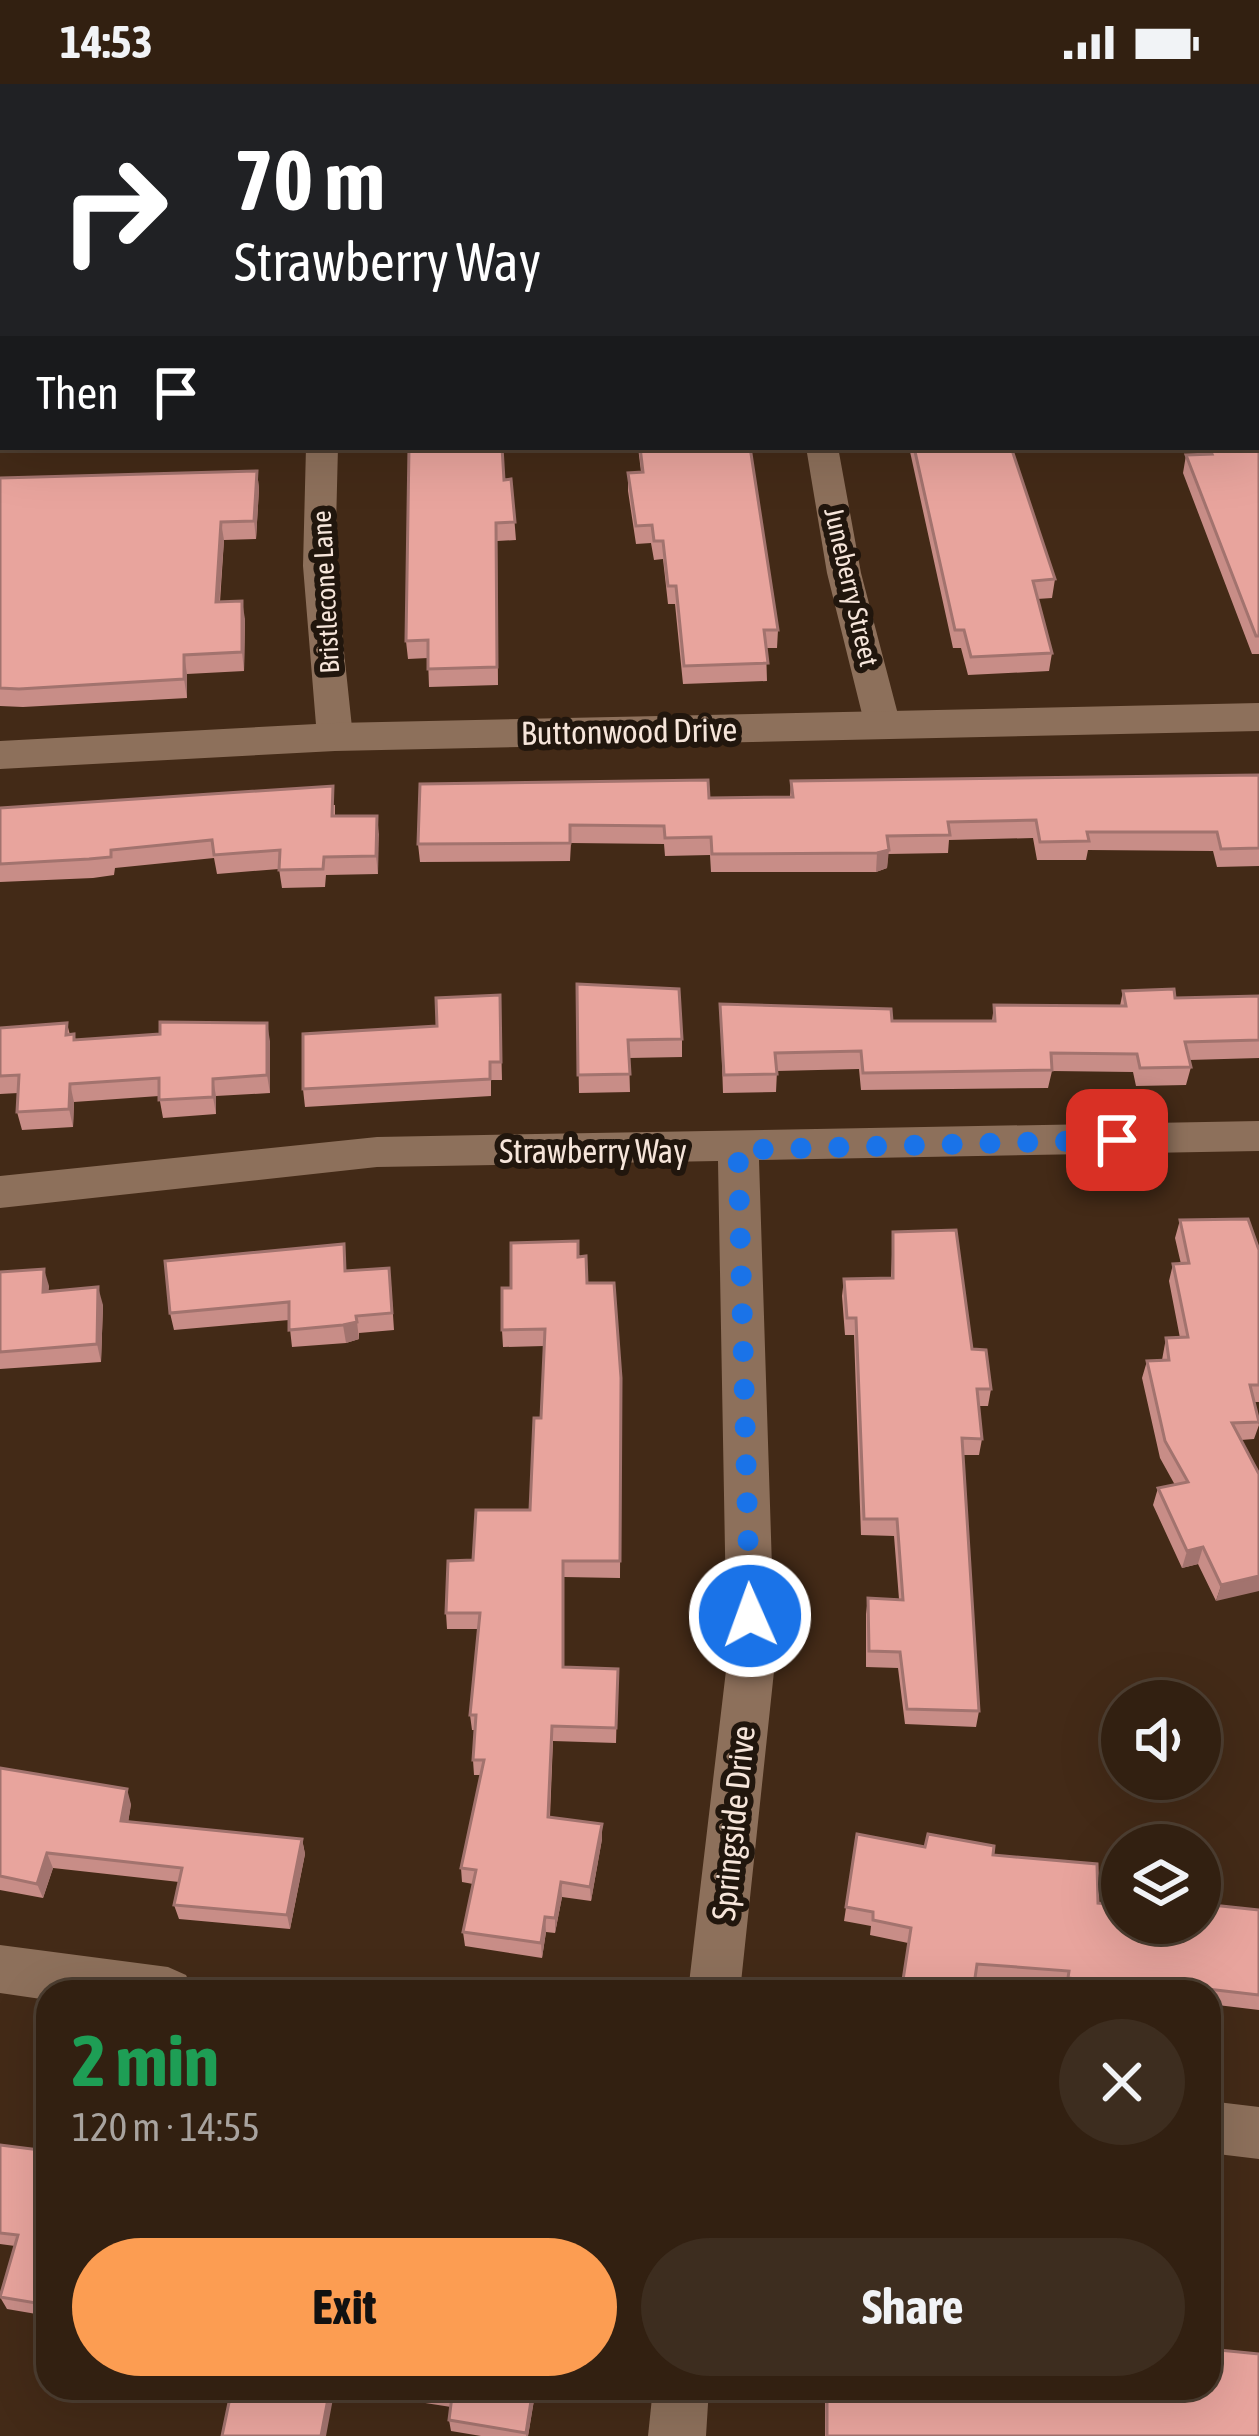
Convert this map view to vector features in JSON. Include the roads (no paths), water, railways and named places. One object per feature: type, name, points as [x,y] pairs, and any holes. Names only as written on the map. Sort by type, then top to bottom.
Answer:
[{"type":"street","name":"Bristlecone Lane","points":[[322,450],[320,566],[335,737]]},
{"type":"street","name":"Juneberry Street","points":[[823,450],[844,573],[883,726]]},
{"type":"street","name":"Buttonwood Drive","points":[[0,755],[335,737],[1259,718]]},
{"type":"street","name":"Strawberry Way","points":[[0,1192],[377,1152],[738,1150],[1259,1136]]},
{"type":"street","name":"Springside Drive","points":[[715,1980],[752,1662],[738,1150]]},
{"type":"street","points":[[0,1969],[81,1980]]},
{"type":"street","points":[[1221,2128],[1259,2133]]},
{"type":"street","points":[[677,2436],[680,2400]]}]
